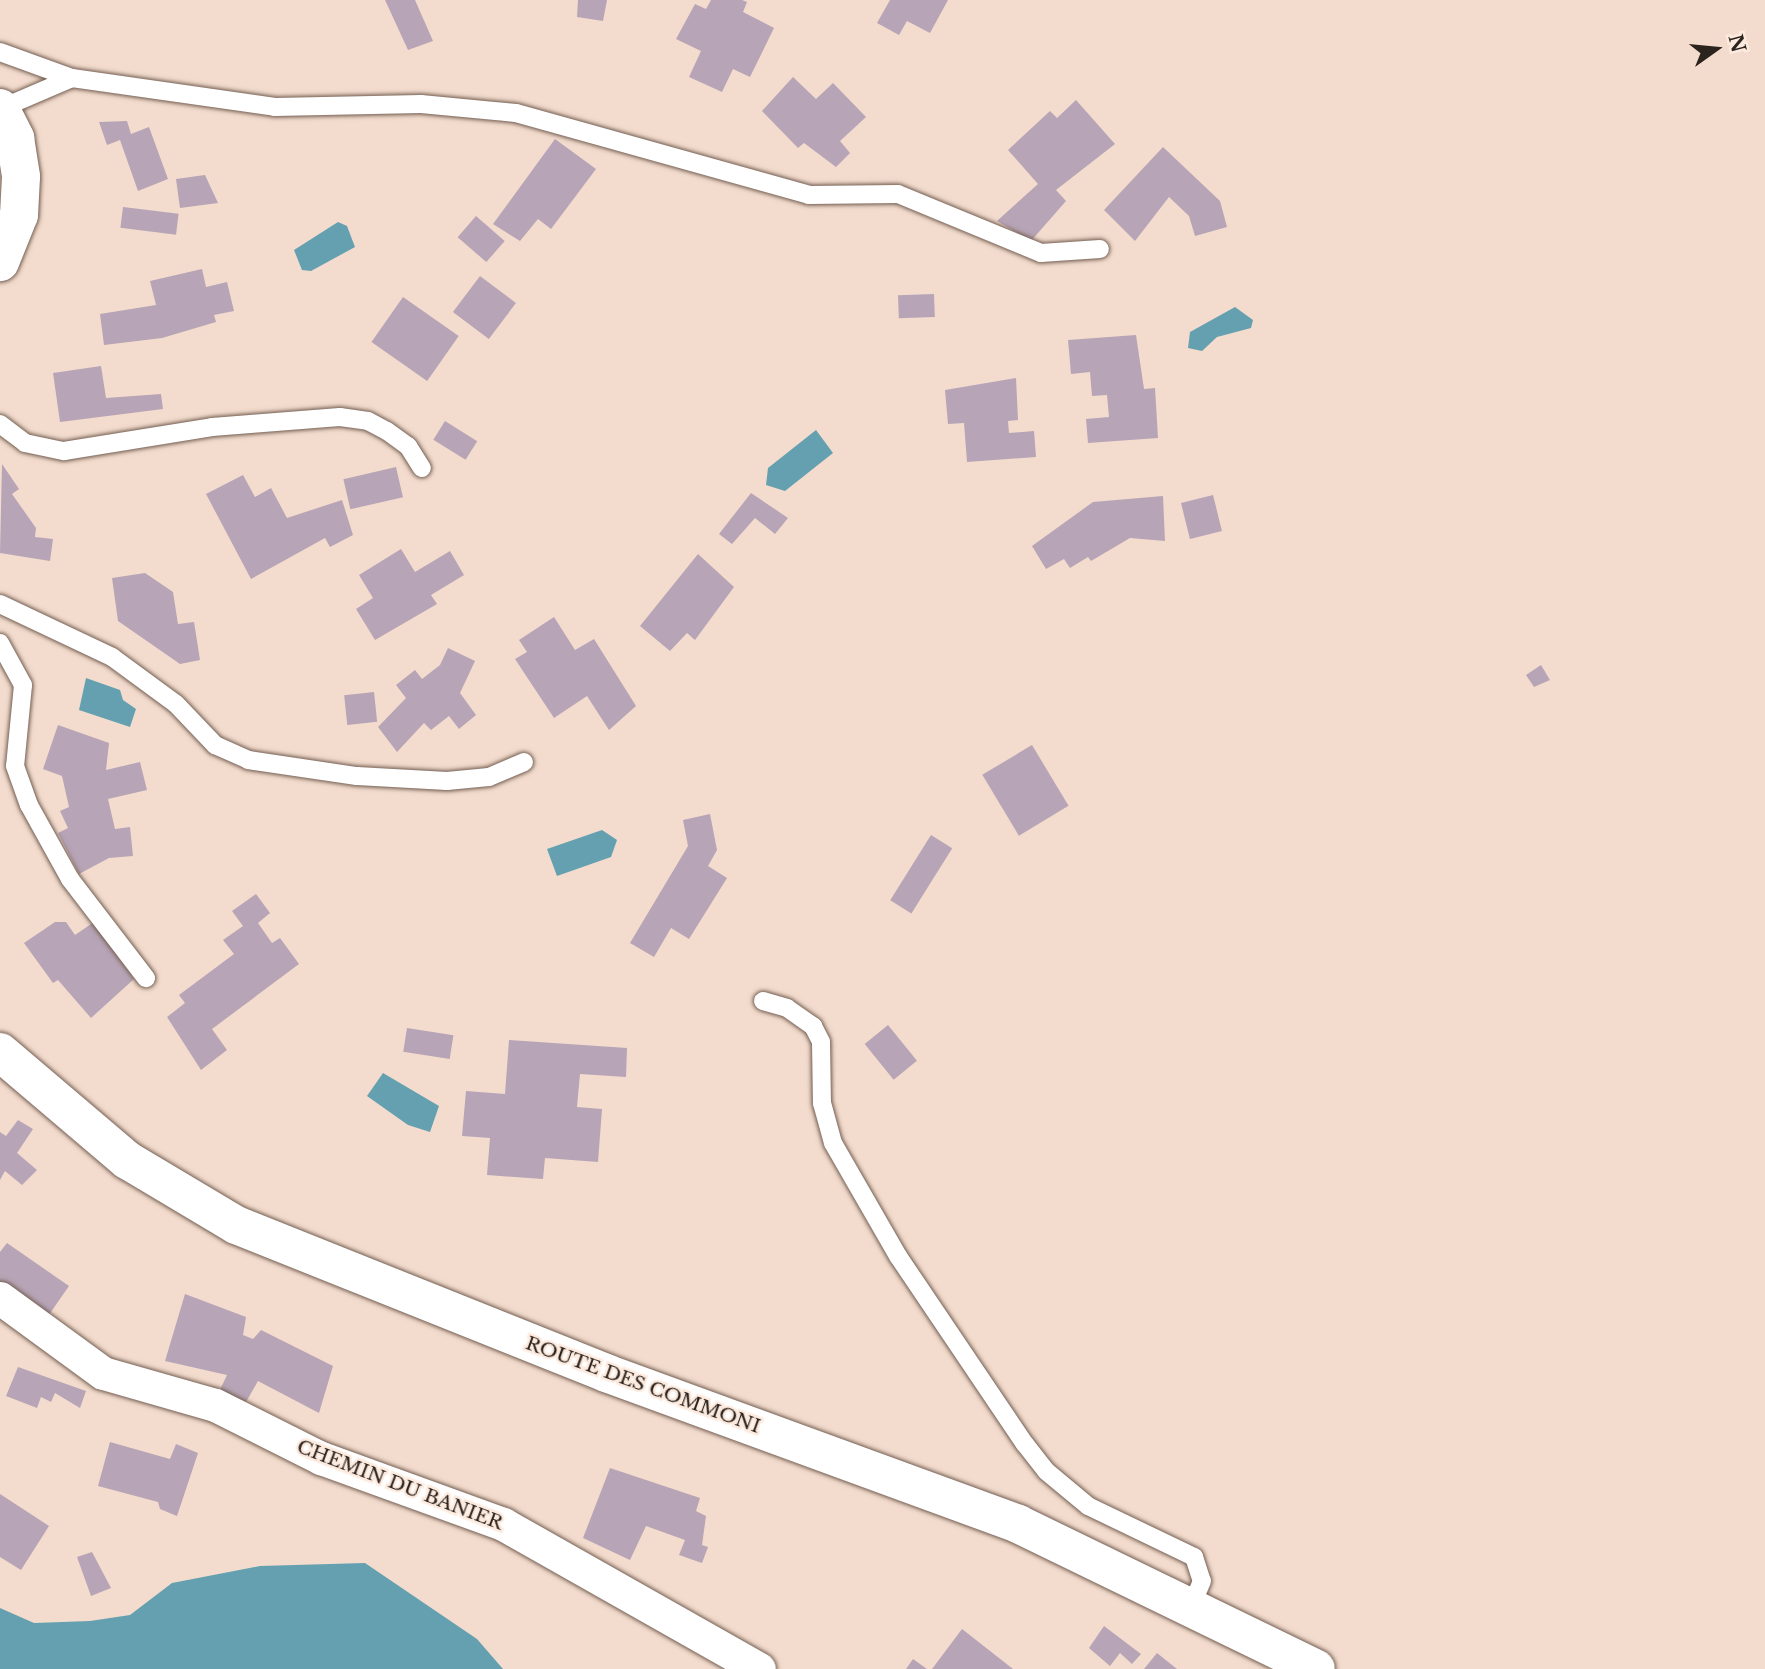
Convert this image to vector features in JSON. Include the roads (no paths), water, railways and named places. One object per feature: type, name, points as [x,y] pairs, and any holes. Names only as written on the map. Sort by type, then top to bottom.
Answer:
[{"type":"street","points":[[0,108],[15,138],[21,177],[19,215],[0,262]]},
{"type":"street","name":"ROUTE DES COMMONI","points":[[0,1052],[127,1160],[236,1225],[606,1373],[1018,1524],[1192,1605],[1316,1669]]},
{"type":"street","name":"CHEMIN DU BANIER","points":[[0,1298],[103,1373],[215,1405],[321,1458],[503,1524],[759,1669]]},
{"type":"lane","points":[[0,52],[72,78],[275,107],[421,104],[516,113],[809,195],[898,194],[1041,253],[1100,249]]},
{"type":"lane","points":[[0,108],[72,78]]},
{"type":"lane","points":[[0,424],[25,443],[64,451],[212,427],[340,417],[368,421],[387,431],[408,446],[422,468]]},
{"type":"lane","points":[[0,604],[112,657],[176,704],[215,745],[248,760],[357,776],[447,781],[489,777],[524,762]]},
{"type":"lane","points":[[0,643],[23,685],[15,766],[29,805],[71,879],[146,978]]},
{"type":"lane","points":[[762,1001],[787,1008],[813,1026],[821,1042],[822,1103],[832,1143],[898,1256],[1026,1444],[1046,1471],[1088,1506],[1194,1557],[1202,1581],[1192,1605]]},
{"type":"water","points":[[338,222],[347,226],[355,247],[311,271],[302,270],[294,250]]},
{"type":"water","points":[[1235,307],[1253,320],[1251,328],[1217,337],[1202,351],[1188,348],[1190,332]]},
{"type":"water","points":[[816,430],[833,453],[785,491],[766,485],[768,468]]},
{"type":"water","points":[[86,678],[120,690],[123,700],[136,709],[130,727],[79,710]]},
{"type":"water","points":[[602,830],[617,840],[611,857],[557,876],[547,849]]},
{"type":"water","points":[[383,1073],[439,1106],[430,1132],[408,1125],[367,1096]]},
{"type":"water","points":[[365,1563],[477,1639],[503,1669],[0,1669],[0,1608],[34,1623],[90,1621],[130,1615],[172,1583],[260,1566]]}]
